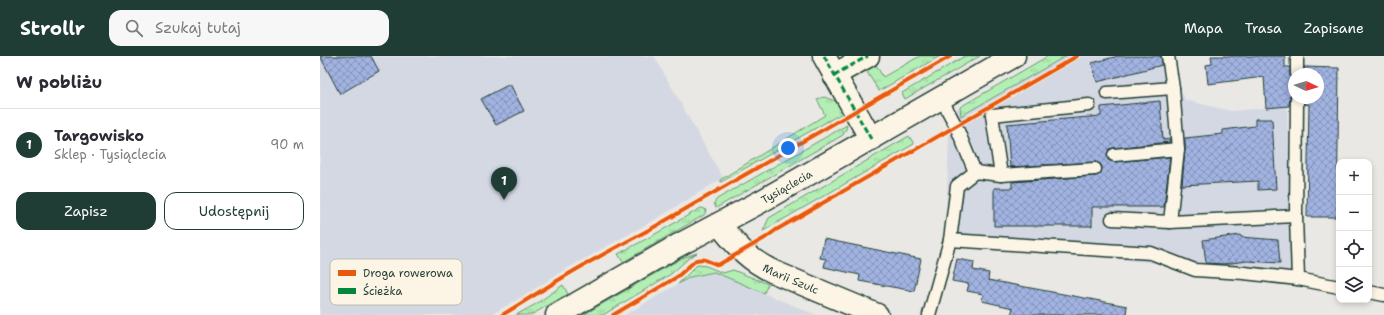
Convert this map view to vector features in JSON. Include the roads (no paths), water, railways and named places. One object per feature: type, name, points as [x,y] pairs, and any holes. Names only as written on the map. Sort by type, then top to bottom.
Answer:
[{"type":"street","points":[[824,56],[871,139]]},
{"type":"street","points":[[834,74],[868,56]]},
{"type":"street","name":"Tysiąclecia","points":[[557,315],[678,246],[760,202],[1014,56]]},
{"type":"street","name":"Marii Szulc","points":[[719,224],[742,251],[758,264],[877,315]]},
{"type":"lane","points":[[1168,56],[1173,88],[1178,150],[1170,222]]},
{"type":"lane","points":[[1297,56],[1297,68]]},
{"type":"lane","points":[[1107,93],[1173,88]]},
{"type":"lane","points":[[941,98],[956,126],[975,172]]},
{"type":"lane","points":[[1297,104],[1296,216],[1298,279]]},
{"type":"lane","points":[[1001,175],[992,115],[1090,105]]},
{"type":"lane","points":[[1114,155],[1178,150]]},
{"type":"lane","points":[[929,315],[950,240],[958,186],[975,172],[1001,175],[1095,169]]},
{"type":"lane","points":[[1112,219],[1170,222],[1296,216]]},
{"type":"lane","points":[[950,240],[1151,253],[1195,270],[1244,273],[1298,279],[1336,285]]},
{"type":"lane","points":[[1372,293],[1384,295]]},
{"type":"place","name":"Targowisko","points":[[504,200]]}]
